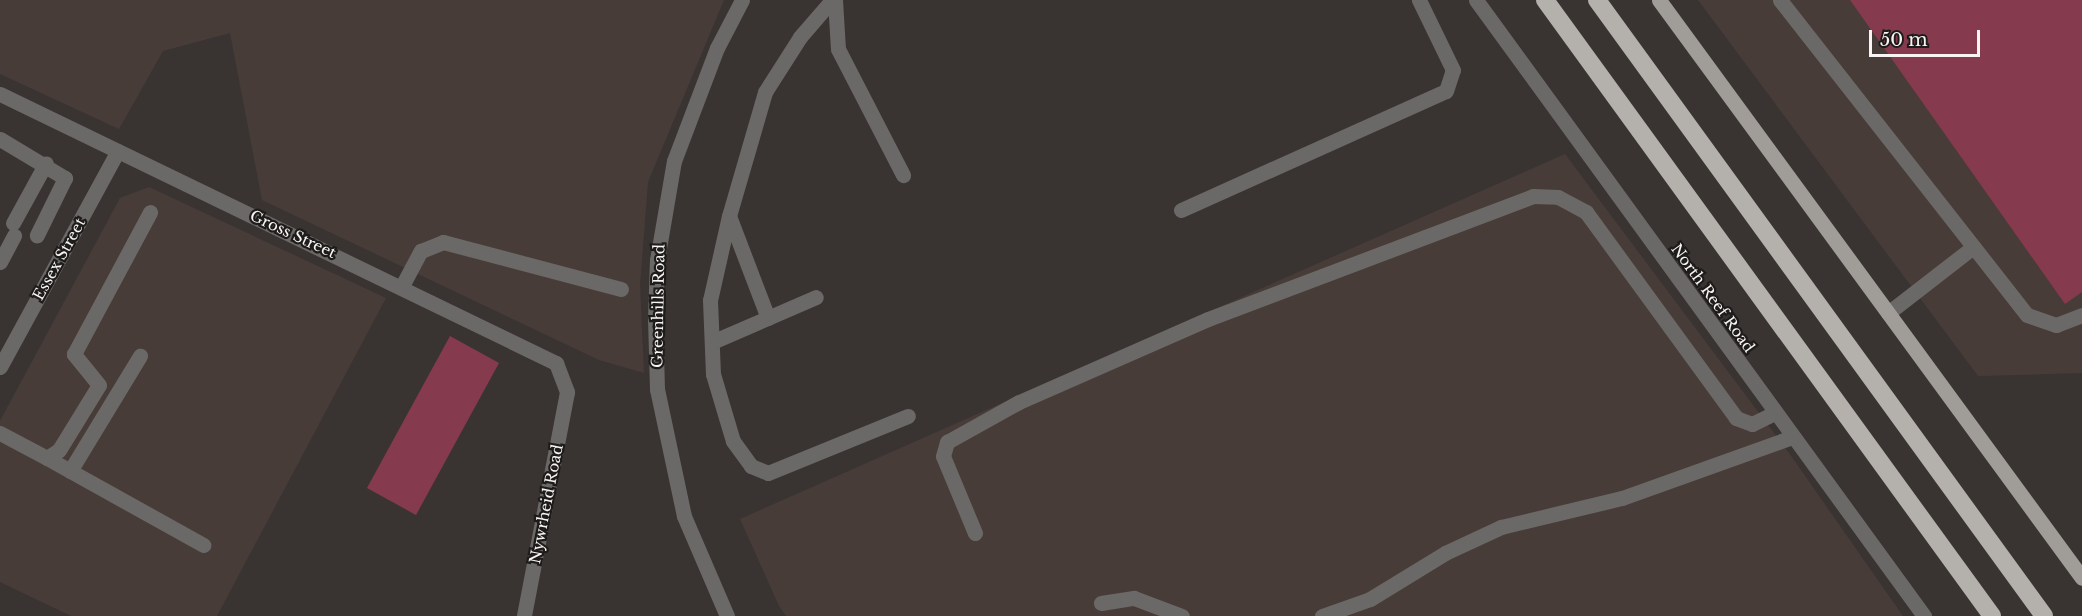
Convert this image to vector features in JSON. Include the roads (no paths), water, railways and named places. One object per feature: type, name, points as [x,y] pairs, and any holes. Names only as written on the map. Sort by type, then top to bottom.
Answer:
[{"type":"highway","points":[[1545,0],[1992,616]]},
{"type":"highway","points":[[1597,0],[2044,616]]},
{"type":"main road","points":[[1659,0],[2082,578]]},
{"type":"street","name":"Greenhills Road","points":[[727,616],[684,516],[657,389],[655,319],[657,260],[674,161],[717,48],[742,0]]},
{"type":"street","points":[[833,0],[838,49],[903,175]]},
{"type":"street","points":[[833,0],[800,37],[765,92],[729,216],[710,300],[713,374],[733,441],[751,466],[768,473],[908,416]]},
{"type":"street","points":[[1180,210],[1446,91],[1453,69],[1419,0]]},
{"type":"street","name":"North Reef Road","points":[[1476,0],[1924,616]]},
{"type":"street","points":[[1780,0],[2027,315],[2056,325],[2082,315]]},
{"type":"street","name":"Gross Street","points":[[0,94],[545,354],[564,375],[567,392]]},
{"type":"street","points":[[0,140],[57,169],[64,184],[37,235]]},
{"type":"street","name":"Essex Street","points":[[0,367],[118,151]]},
{"type":"street","points":[[0,262],[46,163]]},
{"type":"street","points":[[975,533],[943,456],[947,442],[1019,402],[1208,319],[1542,195],[1586,212],[1736,418],[1752,424],[1775,413]]},
{"type":"street","points":[[47,458],[59,450],[99,385],[74,354],[150,212]]},
{"type":"street","points":[[729,216],[768,318]]},
{"type":"street","points":[[402,286],[421,251],[443,242],[621,289]]},
{"type":"street","points":[[1888,313],[1973,247]]},
{"type":"street","points":[[712,342],[816,297]]},
{"type":"street","points":[[70,471],[140,356]]},
{"type":"street","name":"Nywrheid Road","points":[[524,616],[567,392]]},
{"type":"street","points":[[0,433],[203,545]]},
{"type":"street","points":[[1322,616],[1370,599],[1445,553],[1501,527],[1622,498],[1792,437]]},
{"type":"street","points":[[1101,603],[1146,600],[1182,616]]}]
